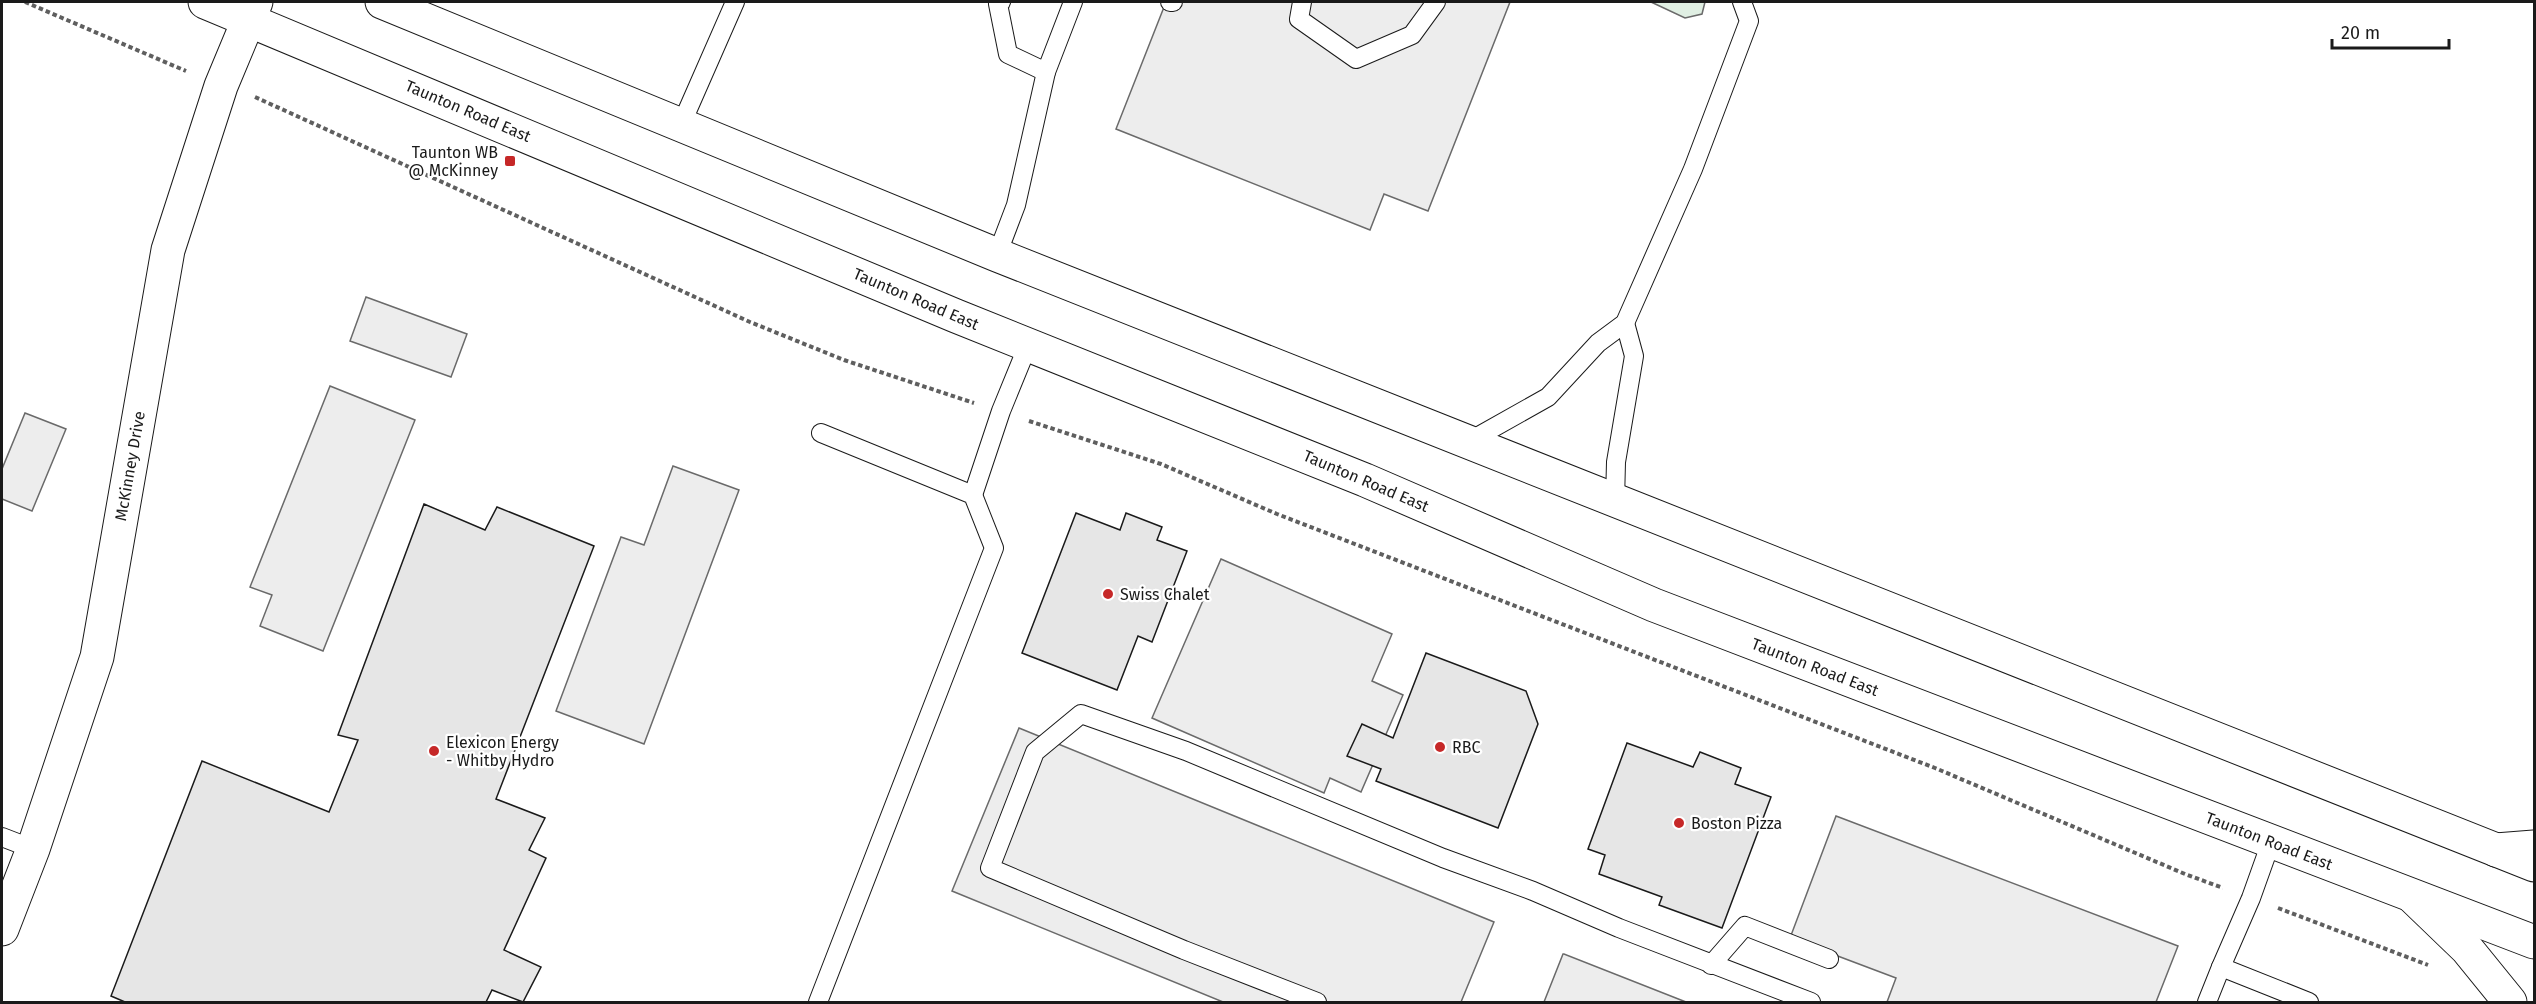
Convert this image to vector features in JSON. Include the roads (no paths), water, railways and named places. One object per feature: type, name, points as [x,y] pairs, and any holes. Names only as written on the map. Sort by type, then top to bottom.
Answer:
[{"type":"main road","name":"Taunton Road East","points":[[205,2],[252,10],[1028,345],[1365,480],[1654,605],[2535,942]]},
{"type":"main road","points":[[382,2],[997,255],[2535,865]]},
{"type":"main road","name":"McKinney Drive","points":[[2,929],[33,849],[96,657],[168,249],[221,86],[252,10]]},
{"type":"main road","points":[[2496,850],[2535,847]]},
{"type":"main road","points":[[2413,897],[2466,949],[2510,1002]]},
{"type":"lane","points":[[681,125],[735,2]]},
{"type":"lane","points":[[1001,2],[998,4],[1008,54],[1046,72]]},
{"type":"lane","points":[[997,255],[1016,205],[1046,72],[1073,2]]},
{"type":"lane","points":[[1302,2],[1299,19],[1356,59],[1412,34],[1436,2]]},
{"type":"lane","points":[[1468,442],[1548,397],[1598,342],[1625,323],[1693,169],[1749,21],[1742,2]]},
{"type":"lane","points":[[1615,501],[1616,462],[1634,356],[1625,323]]},
{"type":"lane","points":[[818,1002],[994,548],[973,495],[1001,411],[1028,345]]},
{"type":"lane","points":[[821,433],[973,495]]},
{"type":"lane","points":[[1317,1002],[1184,950],[990,868],[1035,752],[1082,714],[1186,751],[1443,858],[1533,891],[1711,965],[1811,1002]]},
{"type":"lane","points":[[2,837],[33,849]]},
{"type":"lane","points":[[2207,1002],[2252,898],[2271,842]]},
{"type":"lane","points":[[1711,965],[1745,926],[1829,959]]},
{"type":"lane","points":[[2221,967],[2278,997],[2309,1002]]},
{"type":"place","name":"Taunton WB @ McKinney","points":[[510,161]]},
{"type":"place","name":"Swiss Chalet","points":[[1108,594]]},
{"type":"place","name":"RBC","points":[[1440,747]]},
{"type":"place","name":"Elexicon Energy - Whitby Hydro","points":[[434,751]]},
{"type":"place","name":"Boston Pizza","points":[[1679,823]]}]
